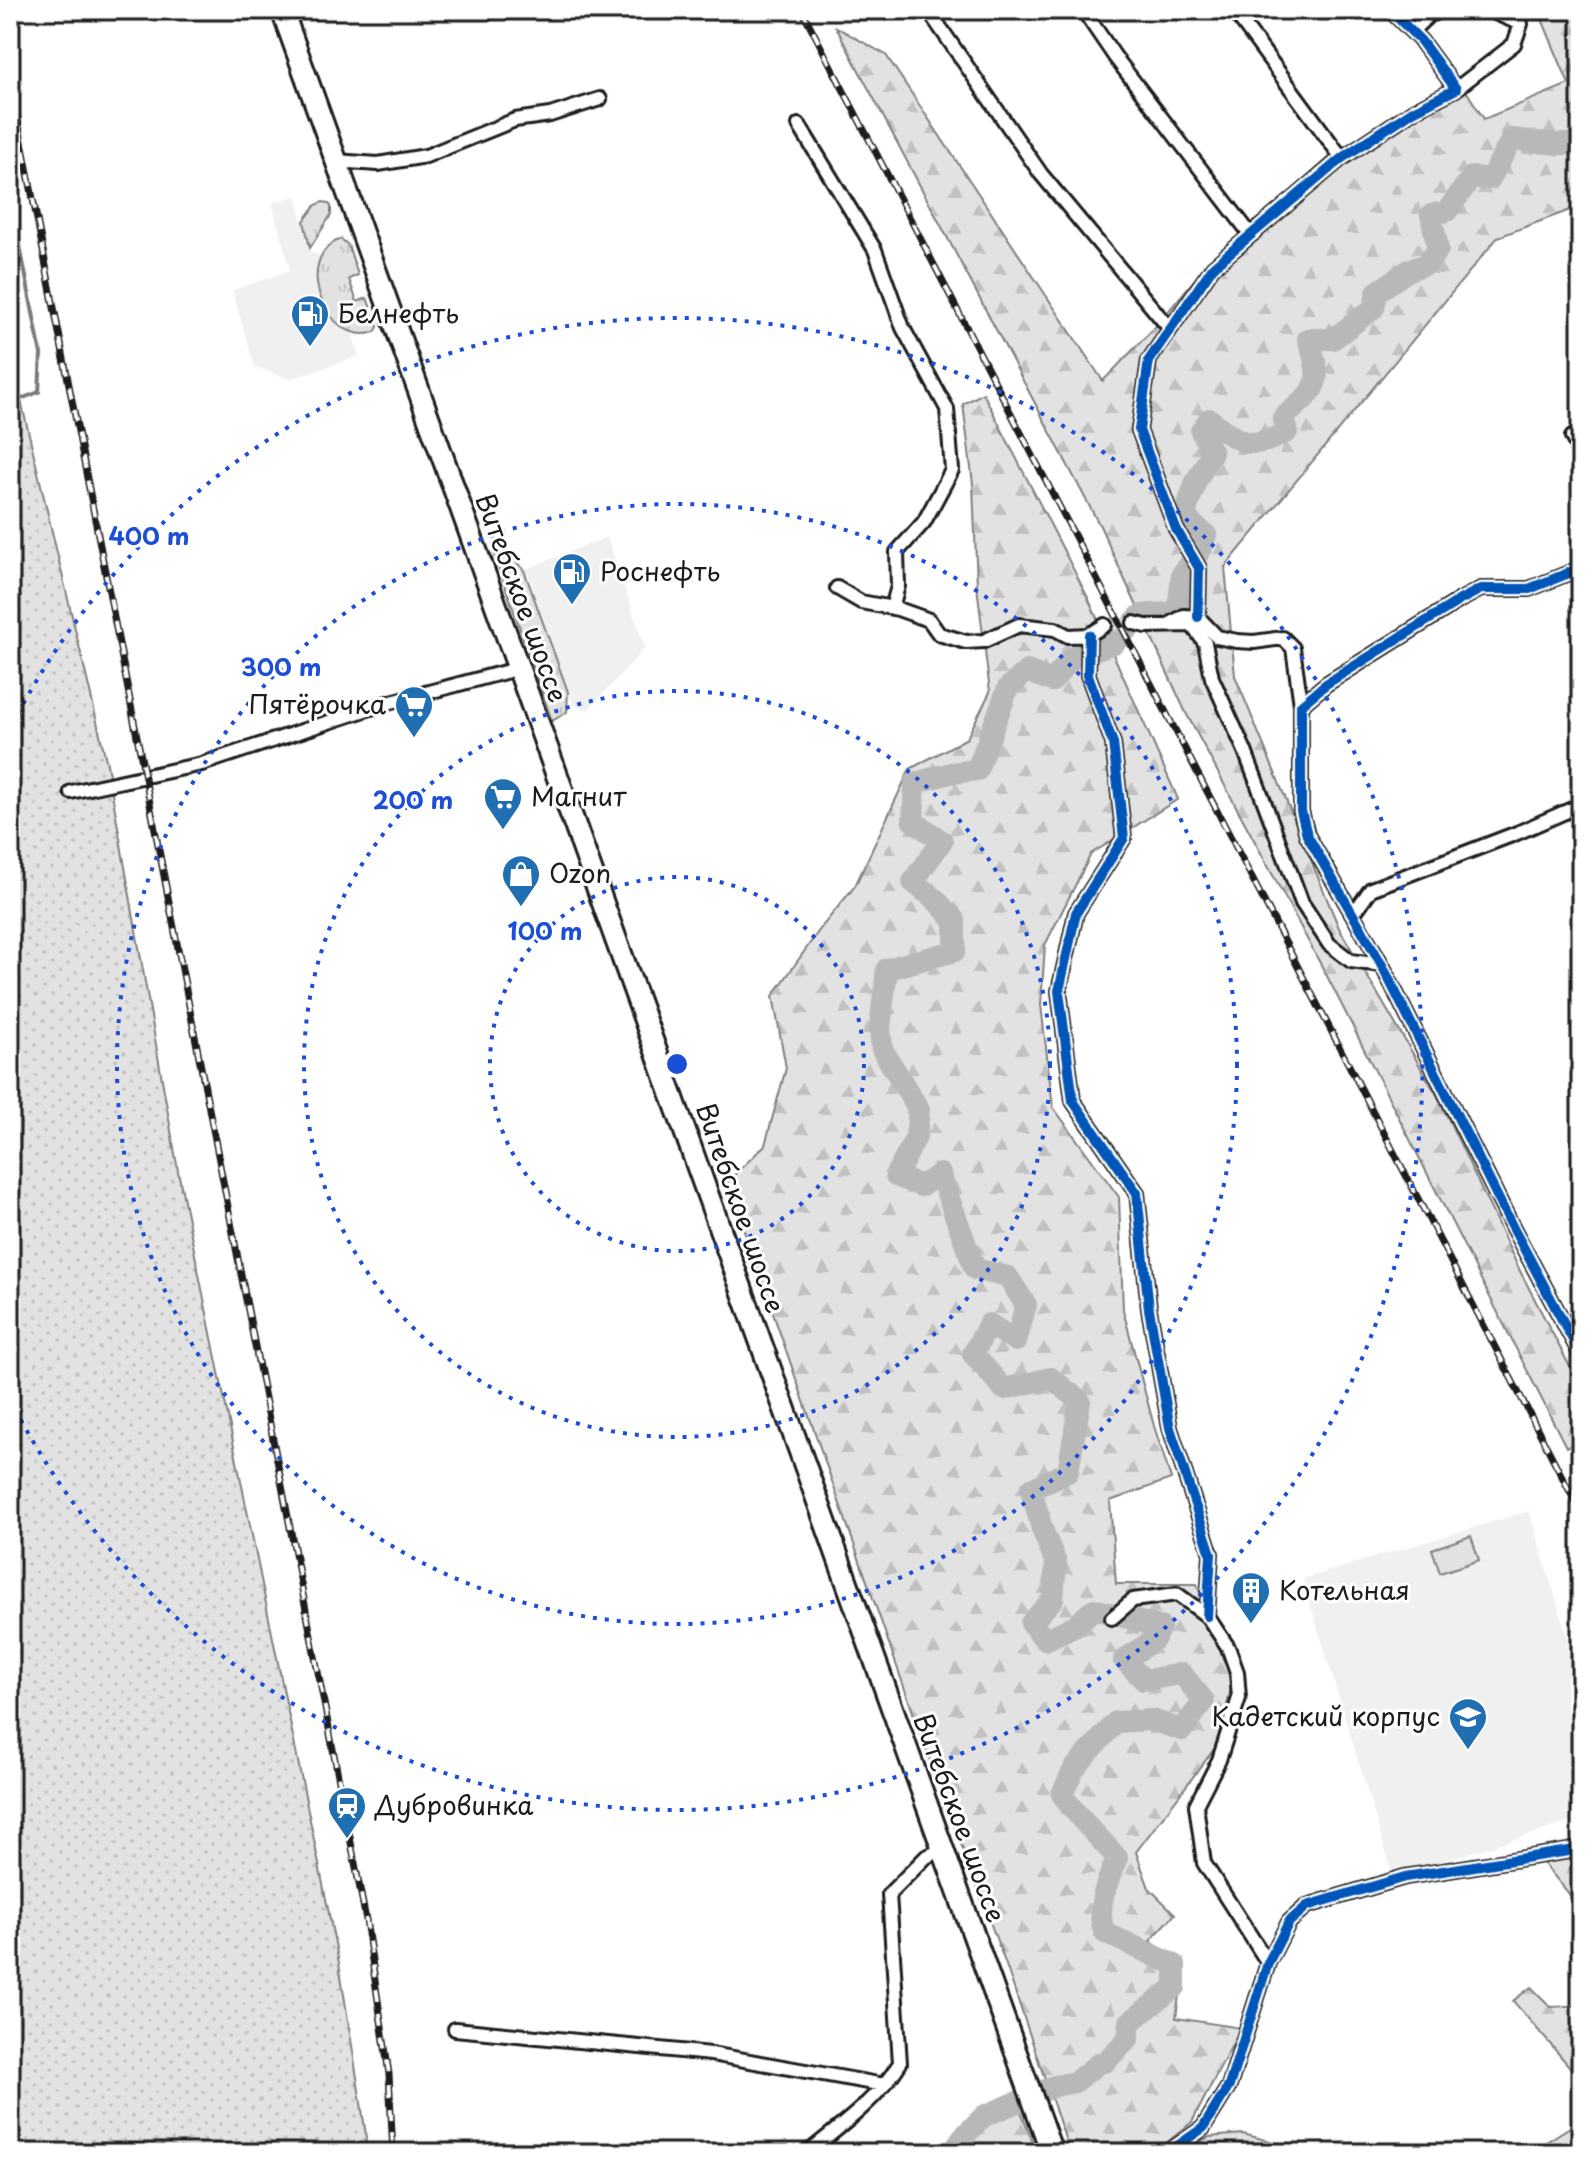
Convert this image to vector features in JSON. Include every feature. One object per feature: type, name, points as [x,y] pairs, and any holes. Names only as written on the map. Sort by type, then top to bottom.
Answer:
[{"type":"main road","name":"Витебское шоссе","points":[[282,10],[1052,2153]]},
{"type":"street","points":[[928,10],[1041,174],[1170,329]]},
{"type":"street","points":[[1083,10],[1115,57],[1251,235]]},
{"type":"street","points":[[1233,10],[1342,158]]},
{"type":"street","points":[[1390,10],[1412,31],[1456,89]]},
{"type":"street","points":[[1412,31],[1429,15],[1444,10]]},
{"type":"street","points":[[1198,617],[1199,568],[1176,529],[1139,430],[1149,360],[1213,267],[1342,158],[1413,111],[1456,89],[1514,44],[1521,24],[1488,10]]},
{"type":"street","points":[[335,161],[378,164],[426,156],[515,120],[550,115],[600,99]]},
{"type":"street","points":[[799,125],[875,250],[903,328],[947,409],[952,470],[924,522],[897,552],[898,586],[892,608]]},
{"type":"street","points":[[1572,437],[1581,454]]},
{"type":"street","points":[[1301,705],[1326,684],[1481,589],[1529,589],[1581,568]]},
{"type":"street","points":[[837,588],[861,602],[929,620],[939,634],[966,642],[984,641],[1019,625],[1055,629],[1068,636],[1089,635],[1105,625]]},
{"type":"street","points":[[1170,624],[1184,616],[1198,617],[1217,637],[1254,642],[1283,638],[1293,648],[1301,705],[1301,811],[1307,835],[1382,965],[1513,1228],[1581,1355]]},
{"type":"street","points":[[1134,623],[1192,625],[1205,643],[1212,678],[1245,751],[1302,903],[1329,944],[1351,961],[1382,965]]},
{"type":"street","points":[[1089,635],[1088,675],[1113,743],[1124,838],[1076,913],[1059,991],[1073,1101],[1137,1193],[1149,1309],[1170,1428],[1211,1554],[1207,1616]]},
{"type":"street","points":[[71,792],[202,764],[380,705],[520,668]]},
{"type":"street","points":[[1354,913],[1371,889],[1581,805]]},
{"type":"street","points":[[1112,1618],[1133,1600],[1177,1594],[1207,1616],[1228,1647],[1237,1672],[1239,1698],[1219,1760],[1196,1805],[1204,1863],[1268,1963]]},
{"type":"street","points":[[807,2153],[884,2085],[900,2063],[889,1894],[926,1857],[944,1849]]},
{"type":"street","points":[[1167,2153],[1203,2128],[1229,2086],[1268,1963],[1289,1922],[1307,1906],[1405,1877],[1581,1849]]},
{"type":"street","points":[[455,2029],[711,2054],[884,2085]]},
{"type":"shaded area","points":[[296,196],[310,251],[321,257],[315,276],[335,322],[352,332],[359,356],[290,379],[255,367],[232,291],[290,270],[272,203]]},
{"type":"shaded area","points":[[607,537],[645,648],[588,710],[573,705],[526,569]]},
{"type":"shaded area","name":"Кадетский корпус","points":[[1529,1511],[1581,1682],[1581,1819],[1393,1876],[1303,1579]]},
{"type":"green space","points":[[1471,10],[1581,10],[1581,206],[1498,237],[1225,567],[1235,676],[1339,928],[1437,1095],[1520,1271],[1581,1388],[1581,1440],[1566,1447],[1328,978],[1186,713],[1101,528],[836,27],[886,55],[1103,381],[1158,324],[1204,268],[1333,154],[1460,81],[1484,119],[1569,84],[1542,19]]},
{"type":"green space","points":[[323,202],[331,206],[331,215],[310,248],[304,221],[316,205]]},
{"type":"green space","points":[[341,239],[348,245],[358,275],[349,279],[357,302],[367,298],[378,327],[375,332],[357,333],[342,327],[321,298],[317,281],[318,263],[326,249]]},
{"type":"green space","points":[[10,354],[107,764],[178,1171],[339,1963],[366,2135],[365,2153],[10,2153]]},
{"type":"green space","points":[[983,393],[1088,598],[1178,799],[1091,854],[1045,945],[1041,1005],[1053,1107],[1119,1197],[1123,1310],[1171,1479],[1110,1501],[1116,1584],[1197,1584],[1232,1684],[1218,1744],[1136,1852],[1149,1888],[1175,1914],[1150,1941],[1183,1964],[1176,2018],[1241,2028],[1192,2122],[1154,2153],[1070,2153],[727,1182],[765,1145],[786,1068],[773,996],[855,886],[910,769],[967,738],[990,692],[977,586],[973,484],[963,404]]},
{"type":"green space","points":[[494,554],[511,558],[524,570],[568,692],[567,712],[552,721]]},
{"type":"green space","points":[[1471,1536],[1479,1560],[1440,1573],[1432,1549]]},
{"type":"green space","points":[[1581,1856],[1581,1908],[1543,1863]]},
{"type":"green space","points":[[1531,1987],[1551,2007],[1581,2005],[1581,2080],[1513,2001]]},
{"type":"green space","points":[[1019,2106],[1037,2153],[935,2153]]},
{"type":"green space","points":[[1581,2120],[1581,2153],[1529,2153]]},
{"type":"green space","points":[[1243,2134],[1315,2153],[1178,2153],[1209,2137]]},
{"type":"waterway","points":[[953,2153],[962,2138],[984,2116],[1055,2086],[1075,2082],[1099,2063],[1105,2062],[1128,2039],[1130,2022],[1175,1987],[1175,1965],[1105,1933],[1102,1904],[1117,1858],[1062,1794],[1074,1769],[1116,1722],[1152,1720],[1182,1730],[1204,1701],[1182,1674],[1144,1680],[1124,1660],[1154,1640],[1160,1627],[1094,1609],[1076,1625],[1045,1640],[1031,1623],[1053,1599],[1056,1563],[1031,1489],[1068,1472],[1080,1401],[1051,1378],[1004,1389],[973,1354],[989,1324],[1016,1341],[1026,1305],[1008,1277],[975,1269],[940,1174],[921,1186],[896,1176],[916,1137],[919,1110],[882,1049],[880,1028],[887,969],[955,951],[955,921],[935,899],[913,882],[942,841],[913,821],[915,783],[977,770],[1008,688],[1027,671],[1052,681],[1073,657],[1114,643],[1141,615],[1178,612],[1182,574],[1201,550],[1206,535],[1184,517],[1196,481],[1212,453],[1201,431],[1209,419],[1246,442],[1264,442],[1287,432],[1283,418],[1310,392],[1317,376],[1308,339],[1333,339],[1374,308],[1377,292],[1409,270],[1427,264],[1438,249],[1431,215],[1447,211],[1472,177],[1490,179],[1512,139],[1581,144]]},
{"type":"waterway","points":[[10,195],[41,354],[39,392],[10,403]]},
{"type":"tunnel","points":[[1105,625],[1134,623]]},
{"type":"railway","points":[[802,10],[1581,1513]]},
{"type":"railway","points":[[10,80],[366,1920],[389,2074],[393,2153]]},
{"type":"cycle path","points":[[1198,617],[1199,568],[1176,529],[1139,430],[1149,360],[1213,267],[1342,158],[1413,111],[1456,89],[1421,41],[1390,10]]},
{"type":"cycle path","points":[[1581,568],[1529,589],[1481,589],[1326,684],[1301,705],[1301,811],[1307,835],[1382,965],[1513,1228],[1581,1355]]},
{"type":"cycle path","points":[[1089,635],[1088,675],[1113,743],[1124,838],[1076,913],[1059,991],[1073,1101],[1137,1193],[1149,1309],[1170,1428],[1211,1554],[1207,1616]]},
{"type":"cycle path","points":[[1167,2153],[1203,2128],[1229,2086],[1268,1963],[1289,1922],[1307,1906],[1405,1877],[1581,1849]]},
{"type":"place","name":"Белнефть","points":[[310,348]]},
{"type":"place","name":"Роснефть","points":[[572,606]]},
{"type":"place","name":"Пятёрочка","points":[[414,739]]},
{"type":"place","name":"Магнит","points":[[503,831]]},
{"type":"place","name":"Ozon","points":[[521,908]]},
{"type":"place","name":"Котельная","points":[[1251,1625]]},
{"type":"place","name":"Кадетский корпус","points":[[1468,1751]]},
{"type":"place","name":"Дубровинка","points":[[347,1840]]}]
